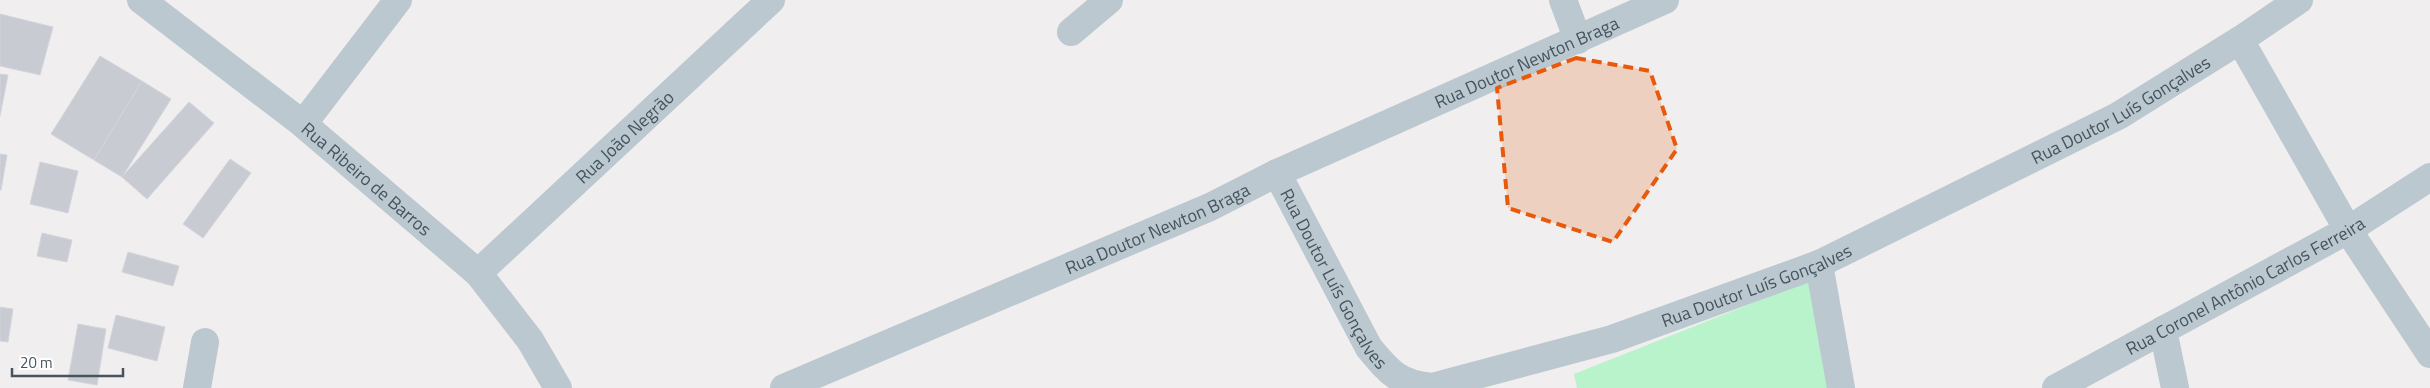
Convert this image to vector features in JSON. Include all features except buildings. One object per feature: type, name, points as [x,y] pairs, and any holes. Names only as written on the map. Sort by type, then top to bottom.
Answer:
[{"type":"street","name":"Rua Ribeiro de Barros","points":[[141,0],[303,124],[478,273],[530,340],[558,388]]},
{"type":"street","points":[[303,124],[398,0]]},
{"type":"street","name":"Rua João Negrão","points":[[478,273],[771,0]]},
{"type":"street","points":[[1071,32],[1109,0]]},
{"type":"street","points":[[1563,0],[1578,40]]},
{"type":"street","name":"Rua Doutor Newton Braga","points":[[784,388],[1201,211],[1277,173],[1665,0]]},
{"type":"street","name":"Rua Doutor Luís Gonçalves","points":[[1277,173],[1369,348],[1389,372],[1412,385],[1432,387],[1612,339],[1819,264],[2118,116],[2240,40],[2299,0]]},
{"type":"street","points":[[2240,40],[2348,230],[2430,354]]},
{"type":"street","name":"Rua Coronel Antônio Carlos Ferreira","points":[[2056,388],[2348,230],[2430,177]]},
{"type":"street","points":[[1819,264],[1842,388]]},
{"type":"street","points":[[2163,330],[2175,388]]},
{"type":"street","points":[[197,388],[205,342]]},
{"type":"highlighted area","points":[[1576,58],[1650,71],[1677,149],[1613,242],[1508,208],[1497,88]]},
{"type":"green space","points":[[1811,280],[1831,388],[1577,388],[1574,374]]}]
